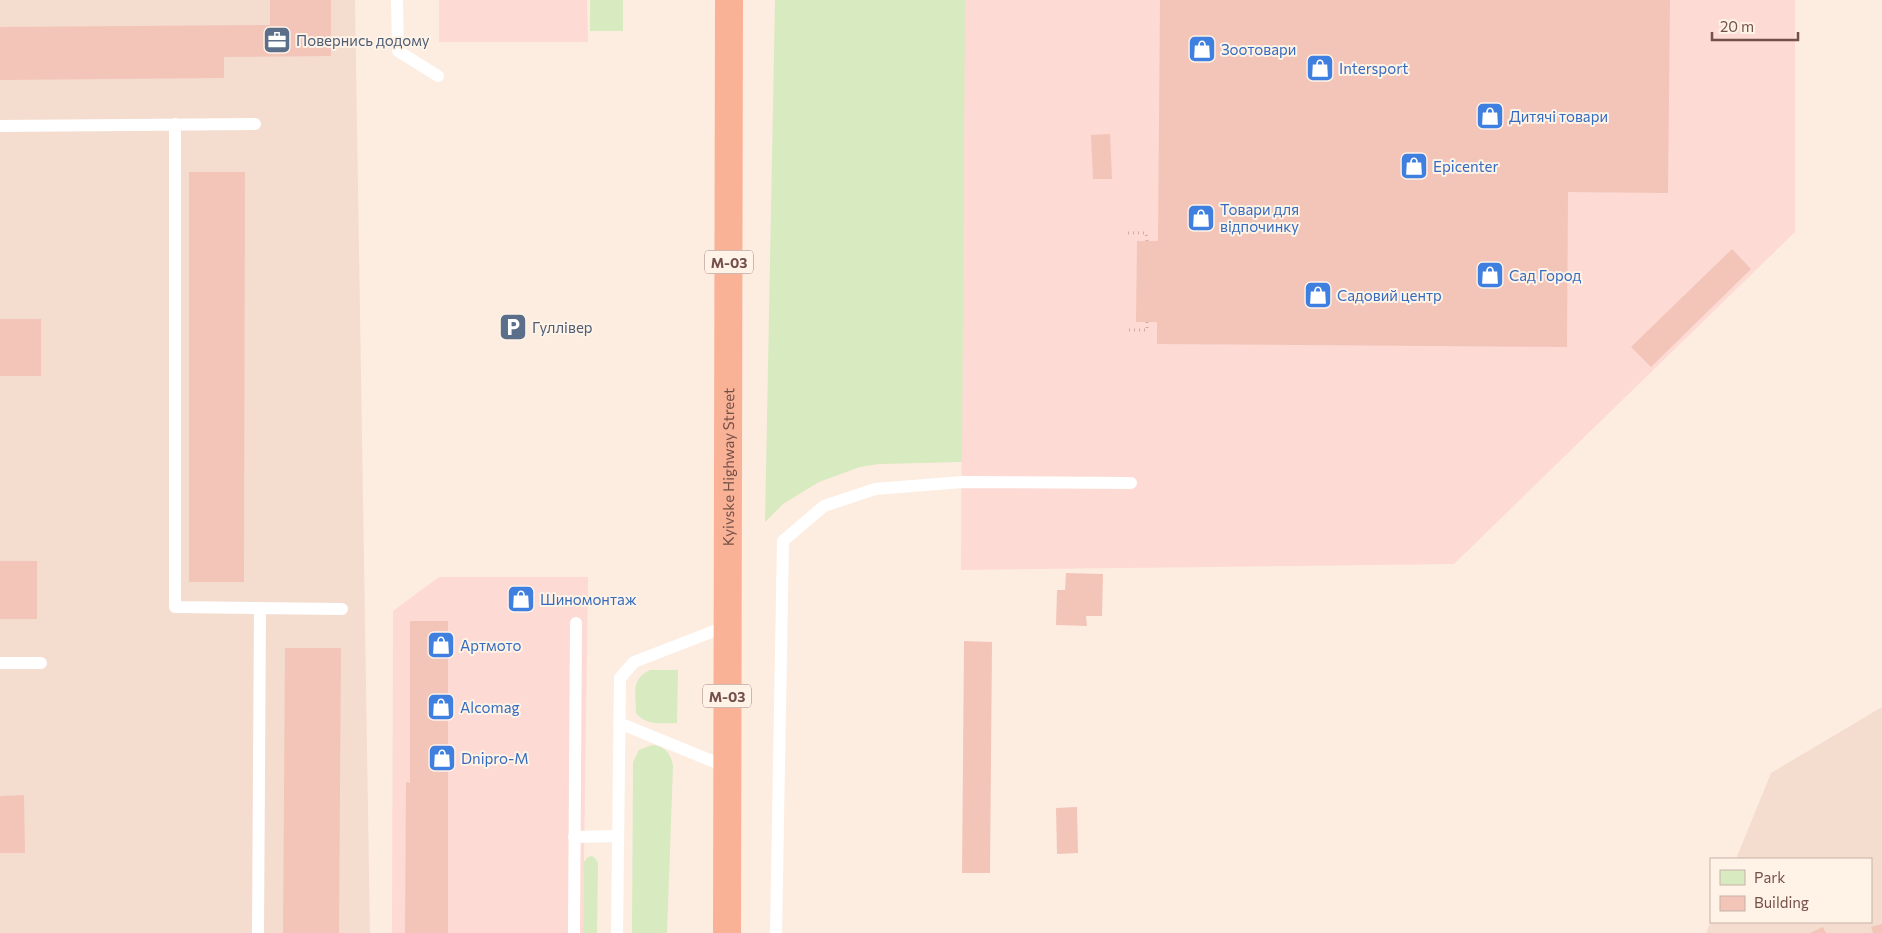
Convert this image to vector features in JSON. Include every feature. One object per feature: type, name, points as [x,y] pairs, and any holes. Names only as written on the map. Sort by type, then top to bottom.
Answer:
[{"type":"highway","name":"Kyivske Highway Street","points":[[727,933],[729,0]]},
{"type":"highway","points":[[727,858],[734,905],[743,933]]},
{"type":"lane","points":[[397,0],[398,51],[438,76]]},
{"type":"lane","points":[[175,124],[175,607],[342,608]]},
{"type":"lane","points":[[0,126],[255,124]]},
{"type":"lane","points":[[776,933],[783,541],[824,506],[876,489],[962,482],[1131,483]]},
{"type":"lane","points":[[258,933],[260,608]]},
{"type":"lane","points":[[574,933],[576,623]]},
{"type":"lane","points":[[616,933],[620,678],[634,662],[728,626]]},
{"type":"lane","points":[[0,663],[41,663]]},
{"type":"lane","points":[[619,723],[727,767]]},
{"type":"lane","points":[[574,837],[618,836]]},
{"type":"path","points":[[1128,233],[1146,233],[1146,241]]},
{"type":"path","points":[[1129,330],[1147,330],[1147,322]]},
{"type":"shaded area","points":[[0,0],[355,0],[370,933],[0,933]]},
{"type":"shaded area","points":[[439,0],[587,0],[588,42],[439,42]]},
{"type":"shaded area","points":[[964,0],[1795,0],[1795,232],[1454,564],[961,570]]},
{"type":"shaded area","points":[[439,577],[588,577],[583,933],[392,933],[393,611]]},
{"type":"shaded area","points":[[1882,707],[1882,933],[1706,933],[1710,923],[1872,923],[1872,858],[1736,858],[1771,773]]},
{"type":"green space","points":[[590,0],[623,0],[623,31],[590,31]]},
{"type":"green space","points":[[775,0],[965,0],[962,462],[879,464],[860,467],[819,482],[783,504],[765,522]]},
{"type":"green space","points":[[650,670],[678,670],[677,723],[649,722],[636,713],[635,693],[637,683],[639,678]]},
{"type":"green space","points":[[652,745],[666,751],[671,757],[673,766],[667,933],[632,933],[633,762],[639,750]]},
{"type":"green space","points":[[592,856],[598,863],[597,933],[583,933],[584,862],[588,857]]},
{"type":"building","points":[[270,0],[331,0],[331,56],[224,57],[224,78],[0,80],[0,27],[270,25]]},
{"type":"building","name":"Epicenter","points":[[1160,0],[1670,0],[1668,193],[1568,192],[1567,347],[1157,344],[1157,322],[1136,322],[1137,241],[1158,241]]},
{"type":"building","points":[[1110,134],[1112,179],[1093,179],[1091,135]]},
{"type":"building","points":[[189,172],[245,172],[244,582],[189,582]]},
{"type":"building","points":[[1732,249],[1751,269],[1651,367],[1631,347]]},
{"type":"building","points":[[0,319],[41,319],[41,376],[0,376]]},
{"type":"building","points":[[0,561],[37,561],[37,619],[0,619]]},
{"type":"building","points":[[1066,573],[1103,574],[1102,616],[1086,616],[1087,626],[1056,625],[1057,590],[1065,590]]},
{"type":"building","points":[[410,621],[448,621],[448,933],[405,933],[406,782],[410,783]]},
{"type":"building","points":[[964,641],[992,642],[990,873],[962,873]]},
{"type":"building","points":[[285,648],[341,648],[339,933],[283,933]]},
{"type":"building","points":[[24,795],[25,853],[0,853],[0,796]]},
{"type":"building","points":[[1077,807],[1078,853],[1057,854],[1056,808]]},
{"type":"building","points":[[1882,924],[1882,933],[1873,933],[1871,927]]},
{"type":"building","points":[[1823,927],[1826,933],[1810,933]]},
{"type":"place","name":"Повернись додому","points":[[277,40]]},
{"type":"place","name":"Зоотовари","points":[[1202,49]]},
{"type":"place","name":"Intersport","points":[[1320,68]]},
{"type":"place","name":"Дитячі товари","points":[[1490,116]]},
{"type":"place","name":"Epicenter","points":[[1414,166]]},
{"type":"place","name":"Товари для відпочинку","points":[[1201,218]]},
{"type":"place","name":"Сад Город","points":[[1490,275]]},
{"type":"place","name":"Садовий центр","points":[[1318,295]]},
{"type":"place","name":"Гуллівер","points":[[513,327]]},
{"type":"place","name":"Шиномонтаж","points":[[521,599]]},
{"type":"place","name":"Артмото","points":[[441,645]]},
{"type":"place","name":"Alcomag","points":[[441,707]]},
{"type":"place","name":"Dnipro-M","points":[[442,758]]}]
